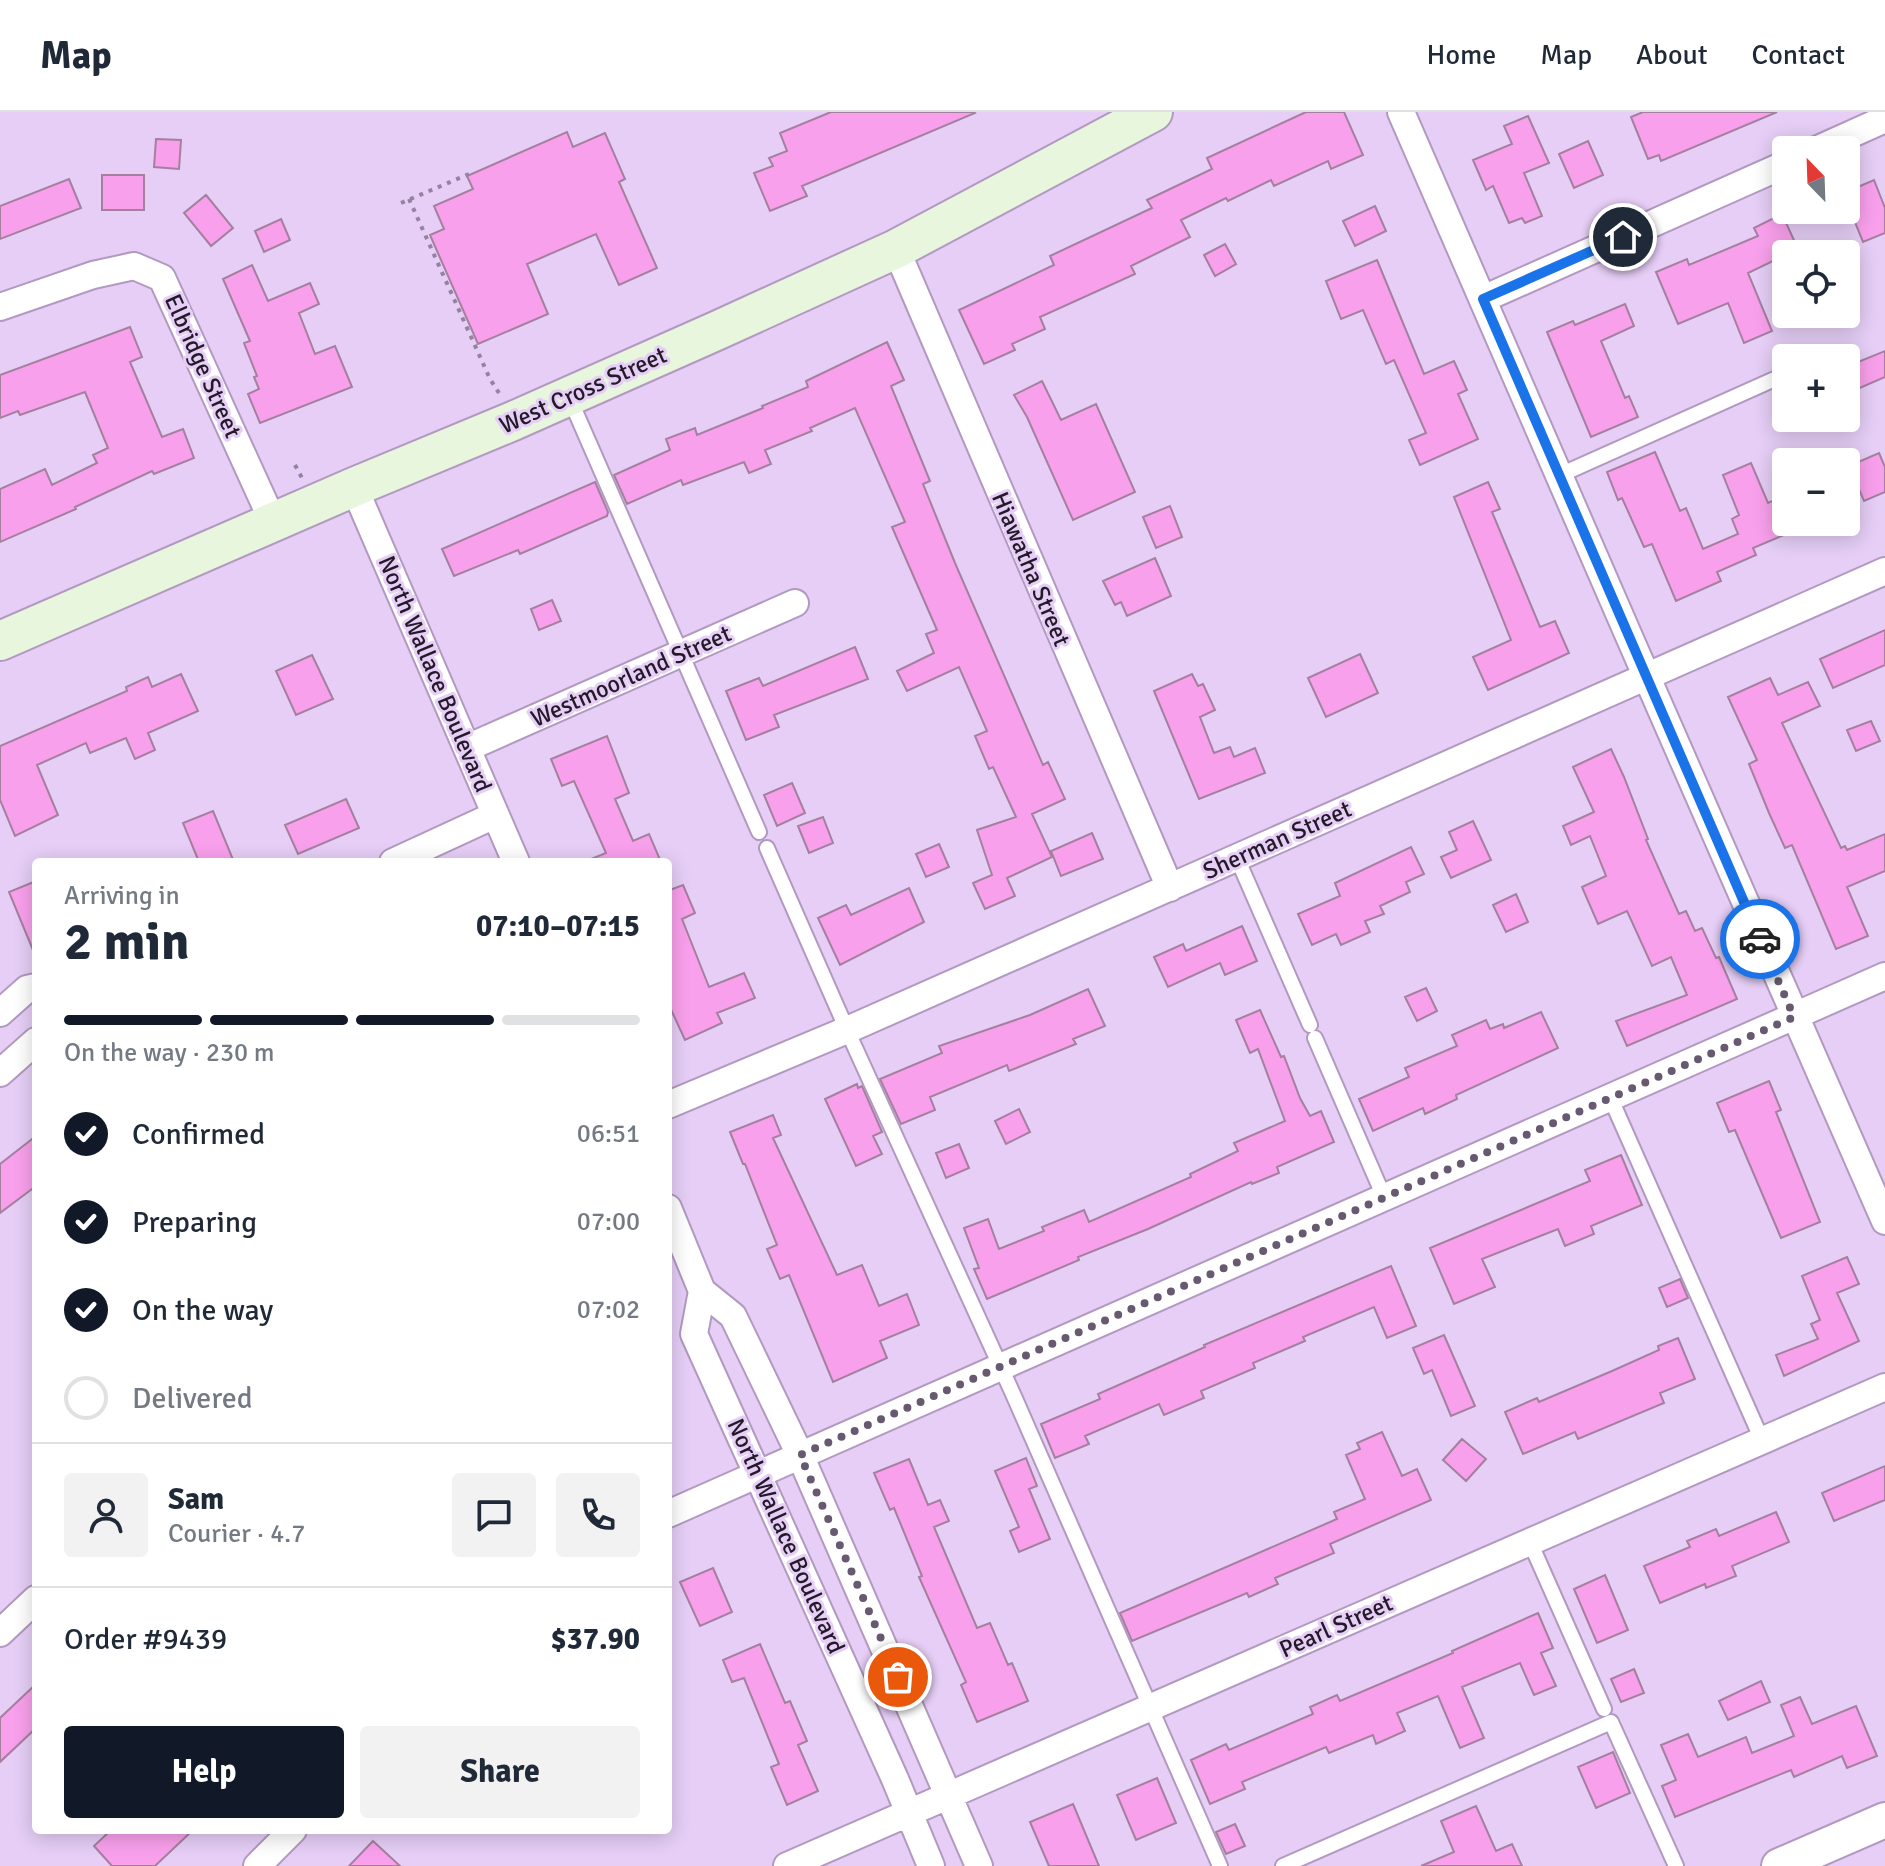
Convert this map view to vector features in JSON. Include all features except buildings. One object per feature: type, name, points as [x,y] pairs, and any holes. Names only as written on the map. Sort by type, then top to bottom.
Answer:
[{"type":"main road","name":"West Cross Street","points":[[0,641],[569,397],[896,249],[1153,112]]},
{"type":"street","points":[[1401,112],[1885,1221]]},
{"type":"street","points":[[1847,136],[1885,119]]},
{"type":"street","points":[[1483,299],[1772,170]]},
{"type":"street","name":"Hiawatha Street","points":[[896,249],[1170,888]]},
{"type":"street","name":"Elbridge Street","points":[[0,307],[93,275],[134,266],[162,278],[273,522]]},
{"type":"street","name":"North Wallace Boulevard","points":[[354,487],[514,858]]},
{"type":"street","name":"Sherman Street","points":[[672,1103],[847,1030],[1885,571]]},
{"type":"street","name":"Westmoorland Street","points":[[467,748],[795,603]]},
{"type":"street","points":[[402,858],[495,815]]},
{"type":"street","points":[[672,1512],[1885,976]]},
{"type":"street","points":[[0,1013],[32,988]]},
{"type":"street","points":[[0,1073],[32,1045]]},
{"type":"street","name":"North Wallace Boulevard","points":[[672,1218],[702,1291],[733,1316],[800,1455],[979,1866]]},
{"type":"street","name":"North Wallace Boulevard","points":[[702,1291],[694,1334],[931,1866]]},
{"type":"street","name":"Pearl Street","points":[[787,1866],[1885,1387]]},
{"type":"street","points":[[0,1633],[32,1603]]},
{"type":"street","points":[[1779,1866],[1885,1820]]},
{"type":"street","points":[[257,1866],[289,1834]]},
{"type":"lane","points":[[1560,475],[1772,380]]},
{"type":"lane","points":[[569,397],[759,832]]},
{"type":"lane","points":[[767,848],[1001,1367],[1220,1866]]},
{"type":"lane","points":[[1237,858],[1384,1197]]},
{"type":"lane","points":[[1610,1097],[1762,1440]]},
{"type":"lane","points":[[1530,1542],[1604,1709]]},
{"type":"lane","points":[[1283,1866],[1611,1722],[1676,1866]]},
{"type":"path","points":[[401,203],[469,174]]},
{"type":"path","points":[[409,199],[490,379],[503,399]]},
{"type":"way so far","points":[[898,1677],[800,1455],[1794,1017],[1760,939]]},
{"type":"route","points":[[1623,237],[1483,299],[1760,939]]}]
